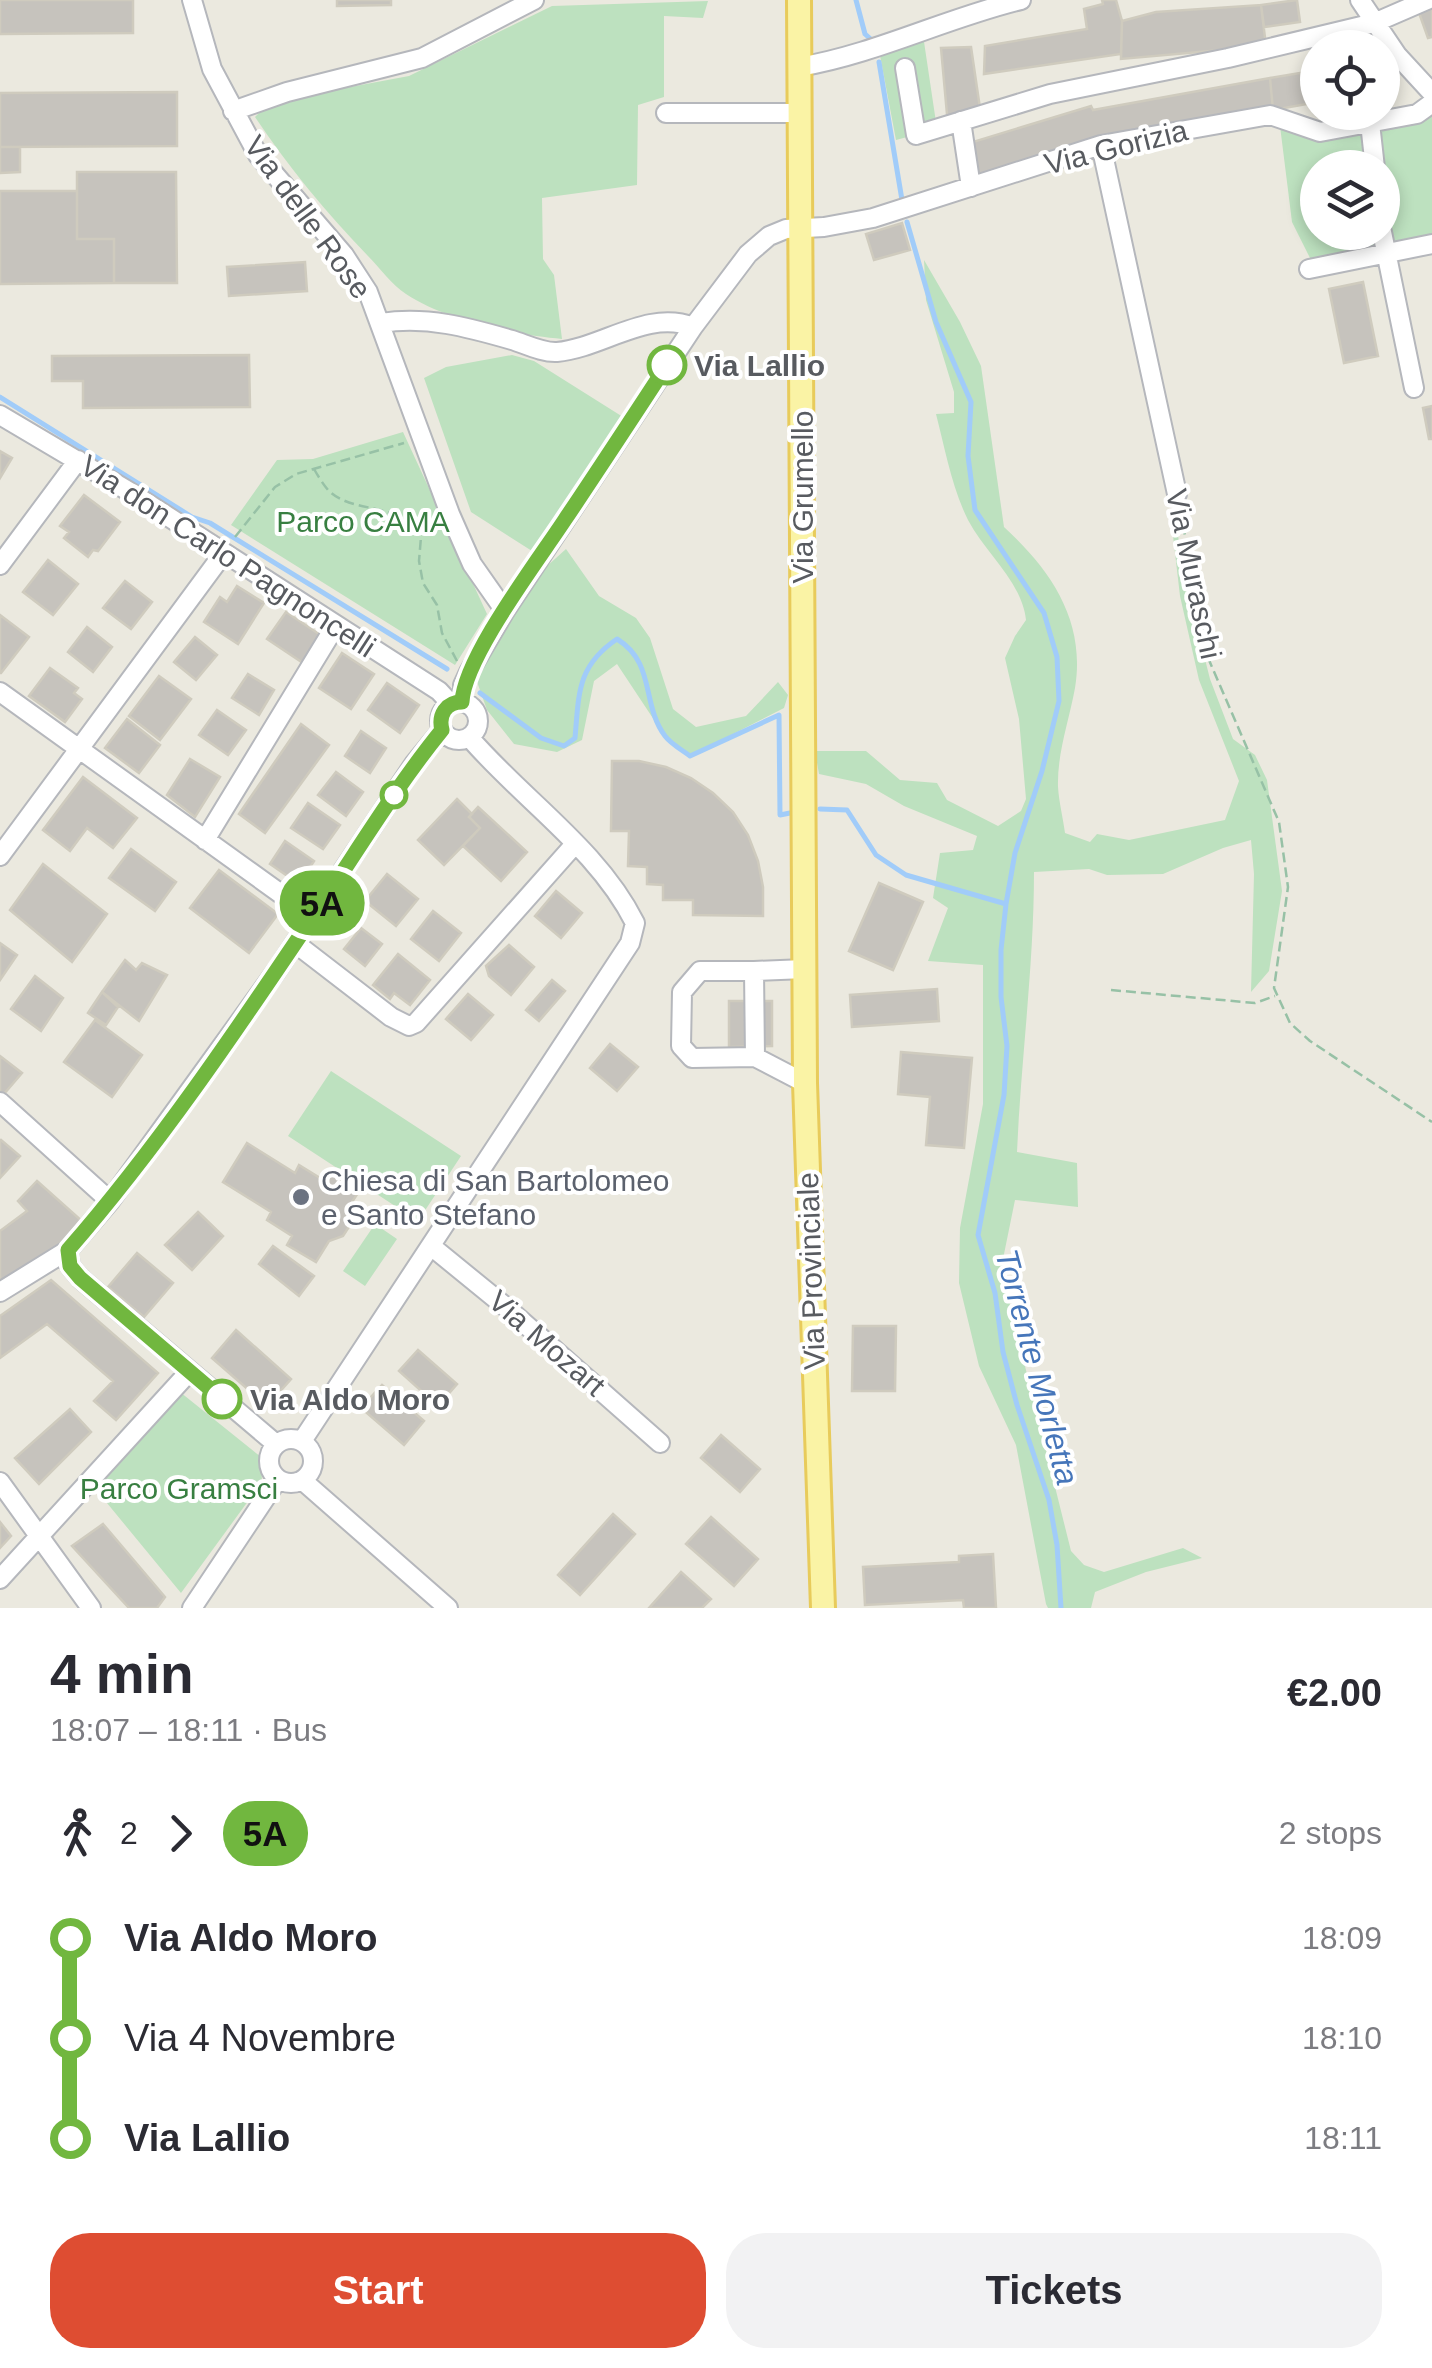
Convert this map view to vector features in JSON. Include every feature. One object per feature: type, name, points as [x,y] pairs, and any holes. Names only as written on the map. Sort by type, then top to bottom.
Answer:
[{"type":"main road","name":"Via Grumello","points":[[799,0],[806,934]]},
{"type":"main road","name":"Via Provinciale","points":[[806,934],[805,1083],[823,1608]]},
{"type":"street","name":"Via delle Rose","points":[[192,0],[202,42],[258,155],[344,255],[368,292],[450,514],[472,564],[504,611]]},
{"type":"street","points":[[233,111],[287,92],[422,58],[534,0]]},
{"type":"street","points":[[799,67],[876,48],[977,10],[1021,0]]},
{"type":"street","points":[[1360,0],[1374,23],[1432,93]]},
{"type":"street","points":[[906,68],[916,134],[1050,94],[1374,23],[1422,1]]},
{"type":"street","name":"Via Gorizia","points":[[1400,117],[1417,114],[1432,104]]},
{"type":"street","points":[[666,113],[800,113]]},
{"type":"street","name":"Via Gorizia","points":[[457,703],[469,672],[504,611],[693,327],[759,244],[778,232],[872,218],[1101,145],[1270,115],[1300,125]]},
{"type":"street","points":[[961,122],[971,187]]},
{"type":"street","name":"Via Muraschi","points":[[1101,145],[1177,494]]},
{"type":"street","points":[[1310,269],[1432,244]]},
{"type":"street","points":[[1385,250],[1414,388]]},
{"type":"street","name":"Via delle Rose","points":[[381,323],[454,323],[555,352],[666,322],[678,321],[693,327]]},
{"type":"street","name":"Via don Carlo Pagnoncelli","points":[[0,415],[227,549],[336,626],[457,703]]},
{"type":"street","points":[[0,565],[78,460]]},
{"type":"street","points":[[0,856],[227,549]]},
{"type":"street","points":[[205,840],[336,626]]},
{"type":"street","points":[[0,692],[313,917]]},
{"type":"street","points":[[0,1292],[68,1250],[110,1201],[295,943],[414,764],[442,730],[441,715],[457,703],[475,711],[478,718],[469,737],[454,739],[442,730]]},
{"type":"street","points":[[302,1441],[630,943],[635,923],[575,844],[469,737]]},
{"type":"street","points":[[295,943],[391,1017],[409,1026],[575,844]]},
{"type":"street","points":[[805,1083],[755,1057],[692,1058],[681,1046],[682,992],[700,971],[806,969]]},
{"type":"street","points":[[754,972],[755,1057]]},
{"type":"street","points":[[0,1102],[110,1201]]},
{"type":"street","name":"Via Mozart","points":[[431,1246],[660,1443]]},
{"type":"street","points":[[68,1250],[70,1266],[80,1278],[276,1444]]},
{"type":"street","points":[[0,1579],[189,1372]]},
{"type":"street","points":[[288,1438],[302,1441],[312,1453],[312,1468],[302,1480],[290,1483],[278,1479],[270,1468],[270,1455],[276,1444],[288,1438]]},
{"type":"street","points":[[192,1608],[278,1479]]},
{"type":"street","points":[[302,1480],[448,1608]]},
{"type":"street","points":[[0,1482],[91,1608]]},
{"type":"path","points":[[227,549],[276,486],[296,474],[420,439]]},
{"type":"path","points":[[314,470],[328,490],[341,498],[398,514],[411,522],[421,537],[418,560],[422,583],[437,605],[442,633],[458,664],[469,672]]},
{"type":"path","name":"Via Muraschi","points":[[1177,494],[1209,660],[1279,822],[1288,888],[1276,996]]},
{"type":"path","points":[[1111,990],[1255,1002],[1276,996],[1290,1023],[1310,1041],[1432,1122]]},
{"type":"green space","points":[[708,1],[703,18],[664,16],[664,97],[638,105],[637,185],[542,198],[543,259],[554,275],[562,339],[460,319],[401,290],[323,206],[255,117],[263,109],[302,96],[409,76],[552,6]]},
{"type":"green space","points":[[923,35],[937,129],[896,140],[879,50]]},
{"type":"green space","points":[[1432,103],[1432,243],[1316,270],[1306,250],[1400,250],[1400,150],[1300,150],[1300,238],[1292,222],[1279,118],[1300,127],[1300,130],[1400,130],[1400,110]]},
{"type":"green space","points":[[924,260],[981,366],[1004,527],[1050,579],[1070,619],[1077,664],[1058,774],[1065,833],[1090,842],[1097,834],[1129,840],[1225,820],[1239,781],[1199,680],[1180,596],[1172,527],[1176,524],[1210,679],[1233,739],[1255,755],[1267,780],[1282,891],[1269,971],[1251,992],[1251,840],[1163,874],[1107,875],[1089,869],[1034,872],[1017,1152],[1077,1163],[1078,1207],[1015,1200],[1004,1254],[1010,1306],[1071,1551],[1084,1565],[1104,1572],[1183,1548],[1202,1558],[1146,1572],[1095,1592],[1091,1608],[1048,1608],[1046,1604],[1016,1445],[979,1366],[959,1283],[960,1228],[983,1104],[983,965],[928,961],[948,908],[933,898],[940,853],[973,850],[977,836],[904,806],[866,784],[819,774],[815,751],[866,751],[900,780],[937,783],[947,800],[998,826],[1021,811],[1026,799],[1019,719],[1005,658],[1026,620],[1018,593],[968,520],[949,468],[936,414],[954,413],[954,392],[926,300]]},
{"type":"green space","points":[[512,355],[534,361],[623,417],[532,551],[471,512],[424,378],[446,367]]},
{"type":"green space","name":"Parco CAMA","points":[[403,432],[487,614],[455,665],[231,525],[277,460],[313,459]]},
{"type":"green space","points":[[566,549],[599,596],[636,618],[650,638],[673,709],[696,727],[746,716],[778,682],[788,695],[784,708],[690,756],[666,738],[617,664],[594,681],[582,740],[557,752],[514,744],[487,710],[475,676],[546,567]]},
{"type":"green space","points":[[331,1071],[461,1156],[418,1221],[288,1136]]},
{"type":"green space","points":[[375,1224],[397,1239],[365,1286],[343,1271]]},
{"type":"green space","name":"Parco Gramsci","points":[[180,1392],[261,1457],[262,1482],[181,1593],[93,1486]]},
{"type":"building","points":[[0,0],[133,0],[133,33],[0,34]]},
{"type":"building","points":[[337,0],[391,0],[391,5],[337,6]]},
{"type":"building","points":[[1102,0],[1116,0],[1122,21],[1121,54],[984,74],[985,46],[1087,29],[1084,9],[1103,4]]},
{"type":"building","points":[[1297,0],[1300,22],[1264,27],[1261,5]]},
{"type":"building","points":[[1261,5],[1266,46],[1121,59],[1122,21],[1156,12]]},
{"type":"building","points":[[1432,5],[1432,37],[1428,38],[1418,10]]},
{"type":"building","points":[[971,47],[981,115],[948,125],[941,48]]},
{"type":"building","points":[[1300,73],[1300,105],[1273,110],[1270,78]]},
{"type":"building","points":[[1270,78],[1273,110],[971,183],[963,145],[1091,106],[1093,110]]},
{"type":"building","points":[[177,92],[177,146],[0,147],[0,93]]},
{"type":"building","points":[[0,147],[20,147],[20,172],[0,173]]},
{"type":"building","points":[[77,172],[176,172],[177,283],[114,283],[114,239],[77,239]]},
{"type":"building","points":[[0,191],[77,191],[77,239],[114,239],[114,283],[0,284]]},
{"type":"building","points":[[902,223],[910,250],[874,260],[866,234]]},
{"type":"building","points":[[305,262],[307,291],[229,296],[227,267]]},
{"type":"building","points":[[1363,282],[1378,356],[1344,363],[1329,289]]},
{"type":"building","points":[[249,355],[250,407],[83,408],[83,381],[52,381],[52,356]]},
{"type":"building","points":[[1432,406],[1432,439],[1429,439],[1423,408]]},
{"type":"building","points":[[0,451],[12,458],[0,478]]},
{"type":"building","points":[[84,495],[120,522],[98,551],[93,550],[88,557],[64,538],[69,532],[60,526]]},
{"type":"building","points":[[48,560],[78,584],[53,615],[23,592]]},
{"type":"building","points":[[125,581],[152,602],[131,629],[103,608]]},
{"type":"building","points":[[237,586],[264,603],[238,644],[204,622],[220,597],[227,602]]},
{"type":"building","points":[[286,612],[322,636],[303,663],[267,639]]},
{"type":"building","points":[[0,615],[29,637],[1,673],[0,673]]},
{"type":"building","points":[[87,627],[112,647],[93,672],[68,652]]},
{"type":"building","points":[[195,637],[217,655],[196,680],[174,662]]},
{"type":"building","points":[[342,653],[374,674],[351,709],[319,688]]},
{"type":"building","points":[[50,668],[78,688],[74,693],[82,699],[65,722],[29,696]]},
{"type":"building","points":[[248,674],[274,690],[259,715],[232,698]]},
{"type":"building","points":[[159,676],[191,699],[160,740],[129,716]]},
{"type":"building","points":[[387,683],[419,705],[400,733],[368,710]]},
{"type":"building","points":[[217,710],[246,730],[228,755],[199,735]]},
{"type":"building","points":[[127,719],[160,745],[139,773],[105,748]]},
{"type":"building","points":[[301,724],[329,745],[265,833],[239,814]]},
{"type":"building","points":[[361,731],[386,748],[370,773],[345,756]]},
{"type":"building","points":[[190,759],[220,777],[195,817],[167,795]]},
{"type":"building","points":[[612,761],[666,767],[691,778],[733,812],[758,861],[763,916],[693,915],[693,900],[663,900],[663,885],[647,884],[647,867],[628,866],[629,831],[611,831]]},
{"type":"building","points":[[336,772],[363,792],[346,816],[318,795]]},
{"type":"building","points":[[83,777],[137,818],[113,848],[87,828],[70,851],[43,830]]},
{"type":"building","points":[[457,799],[480,828],[444,865],[418,840]]},
{"type":"building","points":[[308,803],[340,825],[323,849],[291,828]]},
{"type":"building","points":[[478,807],[527,852],[501,881],[463,846],[480,828],[469,817]]},
{"type":"building","points":[[285,841],[314,861],[299,884],[270,864]]},
{"type":"building","points":[[131,849],[176,882],[155,911],[109,878]]},
{"type":"building","points":[[43,864],[107,914],[72,962],[10,910]]},
{"type":"building","points":[[219,870],[278,914],[249,953],[190,908]]},
{"type":"building","points":[[387,874],[418,899],[396,926],[365,901]]},
{"type":"building","points":[[879,883],[923,902],[893,970],[849,951]]},
{"type":"building","points":[[556,891],[582,913],[561,938],[535,916]]},
{"type":"building","points":[[433,911],[461,933],[439,961],[411,939]]},
{"type":"building","points":[[361,928],[382,944],[365,966],[344,949]]},
{"type":"building","points":[[0,943],[17,955],[0,980]]},
{"type":"building","points":[[509,945],[534,967],[511,995],[489,976],[486,966]]},
{"type":"building","points":[[398,954],[430,980],[410,1005],[394,993],[390,999],[373,985]]},
{"type":"building","points":[[125,960],[136,970],[142,963],[167,975],[139,1021],[102,992]]},
{"type":"building","points":[[35,976],[63,998],[41,1031],[11,1009]]},
{"type":"building","points":[[552,980],[565,991],[539,1021],[526,1010]]},
{"type":"building","points":[[937,989],[939,1021],[852,1027],[850,995]]},
{"type":"building","points":[[102,992],[118,1007],[106,1025],[88,1013]]},
{"type":"building","points":[[468,994],[493,1015],[471,1040],[446,1019]]},
{"type":"building","points":[[729,1001],[772,1001],[772,1046],[729,1047]]},
{"type":"building","points":[[95,1020],[142,1055],[112,1097],[64,1062]]},
{"type":"building","points":[[610,1044],[638,1067],[617,1091],[590,1068]]},
{"type":"building","points":[[901,1052],[972,1058],[964,1148],[926,1145],[930,1097],[898,1094]]},
{"type":"building","points":[[0,1056],[22,1073],[3,1095],[0,1093]]},
{"type":"building","points":[[0,1141],[20,1156],[0,1178]]},
{"type":"building","name":"Chiesa di San Bartolomeo e Santo Stefano","points":[[247,1143],[295,1173],[299,1165],[325,1181],[331,1172],[360,1190],[350,1205],[354,1219],[343,1236],[329,1241],[316,1262],[287,1245],[292,1236],[267,1220],[271,1212],[223,1182]]},
{"type":"building","points":[[37,1181],[83,1222],[0,1288],[0,1231],[27,1211],[18,1201]]},
{"type":"building","points":[[198,1212],[223,1236],[192,1270],[165,1245]]},
{"type":"building","points":[[273,1246],[314,1276],[299,1296],[259,1264]]},
{"type":"building","points":[[137,1253],[173,1283],[144,1317],[108,1287]]},
{"type":"building","points":[[51,1280],[158,1373],[116,1420],[94,1401],[113,1381],[47,1324],[0,1358],[0,1316]]},
{"type":"building","points":[[853,1326],[896,1326],[895,1391],[852,1391]]},
{"type":"building","points":[[236,1330],[291,1379],[267,1406],[212,1358]]},
{"type":"building","points":[[418,1350],[457,1384],[438,1406],[399,1371]]},
{"type":"building","points":[[382,1385],[424,1421],[404,1445],[361,1408]]},
{"type":"building","points":[[70,1409],[91,1432],[39,1484],[15,1458]]},
{"type":"building","points":[[721,1435],[760,1469],[740,1492],[701,1458]]},
{"type":"building","points":[[613,1514],[635,1534],[580,1595],[558,1575]]},
{"type":"building","points":[[711,1517],[758,1559],[734,1586],[686,1544]]},
{"type":"building","points":[[0,1522],[11,1536],[0,1548]]},
{"type":"building","points":[[103,1524],[165,1597],[157,1608],[129,1608],[72,1546]]},
{"type":"building","points":[[993,1554],[996,1608],[964,1608],[963,1600],[865,1605],[863,1567],[959,1562],[959,1556]]},
{"type":"building","points":[[681,1572],[711,1599],[702,1608],[649,1608]]},
{"type":"waterway","name":"Torrente Morletta","points":[[856,0],[865,34],[874,42]]},
{"type":"waterway","name":"Torrente Morletta","points":[[879,62],[902,200]]},
{"type":"waterway","name":"Torrente Morletta","points":[[907,222],[936,322],[971,402],[968,456],[975,510],[1044,613],[1057,657],[1059,701],[1042,771],[1015,853],[1006,904],[1001,950],[1007,1046],[1004,1095],[978,1235],[995,1293],[1003,1352],[1017,1405],[1049,1500],[1061,1608]]},
{"type":"waterway","points":[[0,397],[447,669]]},
{"type":"waterway","points":[[480,693],[541,738],[564,746],[575,738],[587,670],[617,639],[638,660],[665,736],[690,756],[779,715],[780,815],[790,813]]},
{"type":"waterway","points":[[820,809],[847,810],[876,855],[906,875],[1006,904]]},
{"type":"bus line","name":"5A","points":[[222,1399],[80,1278],[70,1266],[68,1250],[110,1201],[277,970],[414,764],[442,730],[440,722],[445,708],[462,702],[463,685],[504,611],[667,365]]},
{"type":"place","name":"Via Lallio","points":[[667,365]]},
{"type":"place","name":"Chiesa di San Bartolomeo e Santo Stefano","points":[[301,1197]]},
{"type":"place","name":"Via Aldo Moro","points":[[222,1399]]}]
